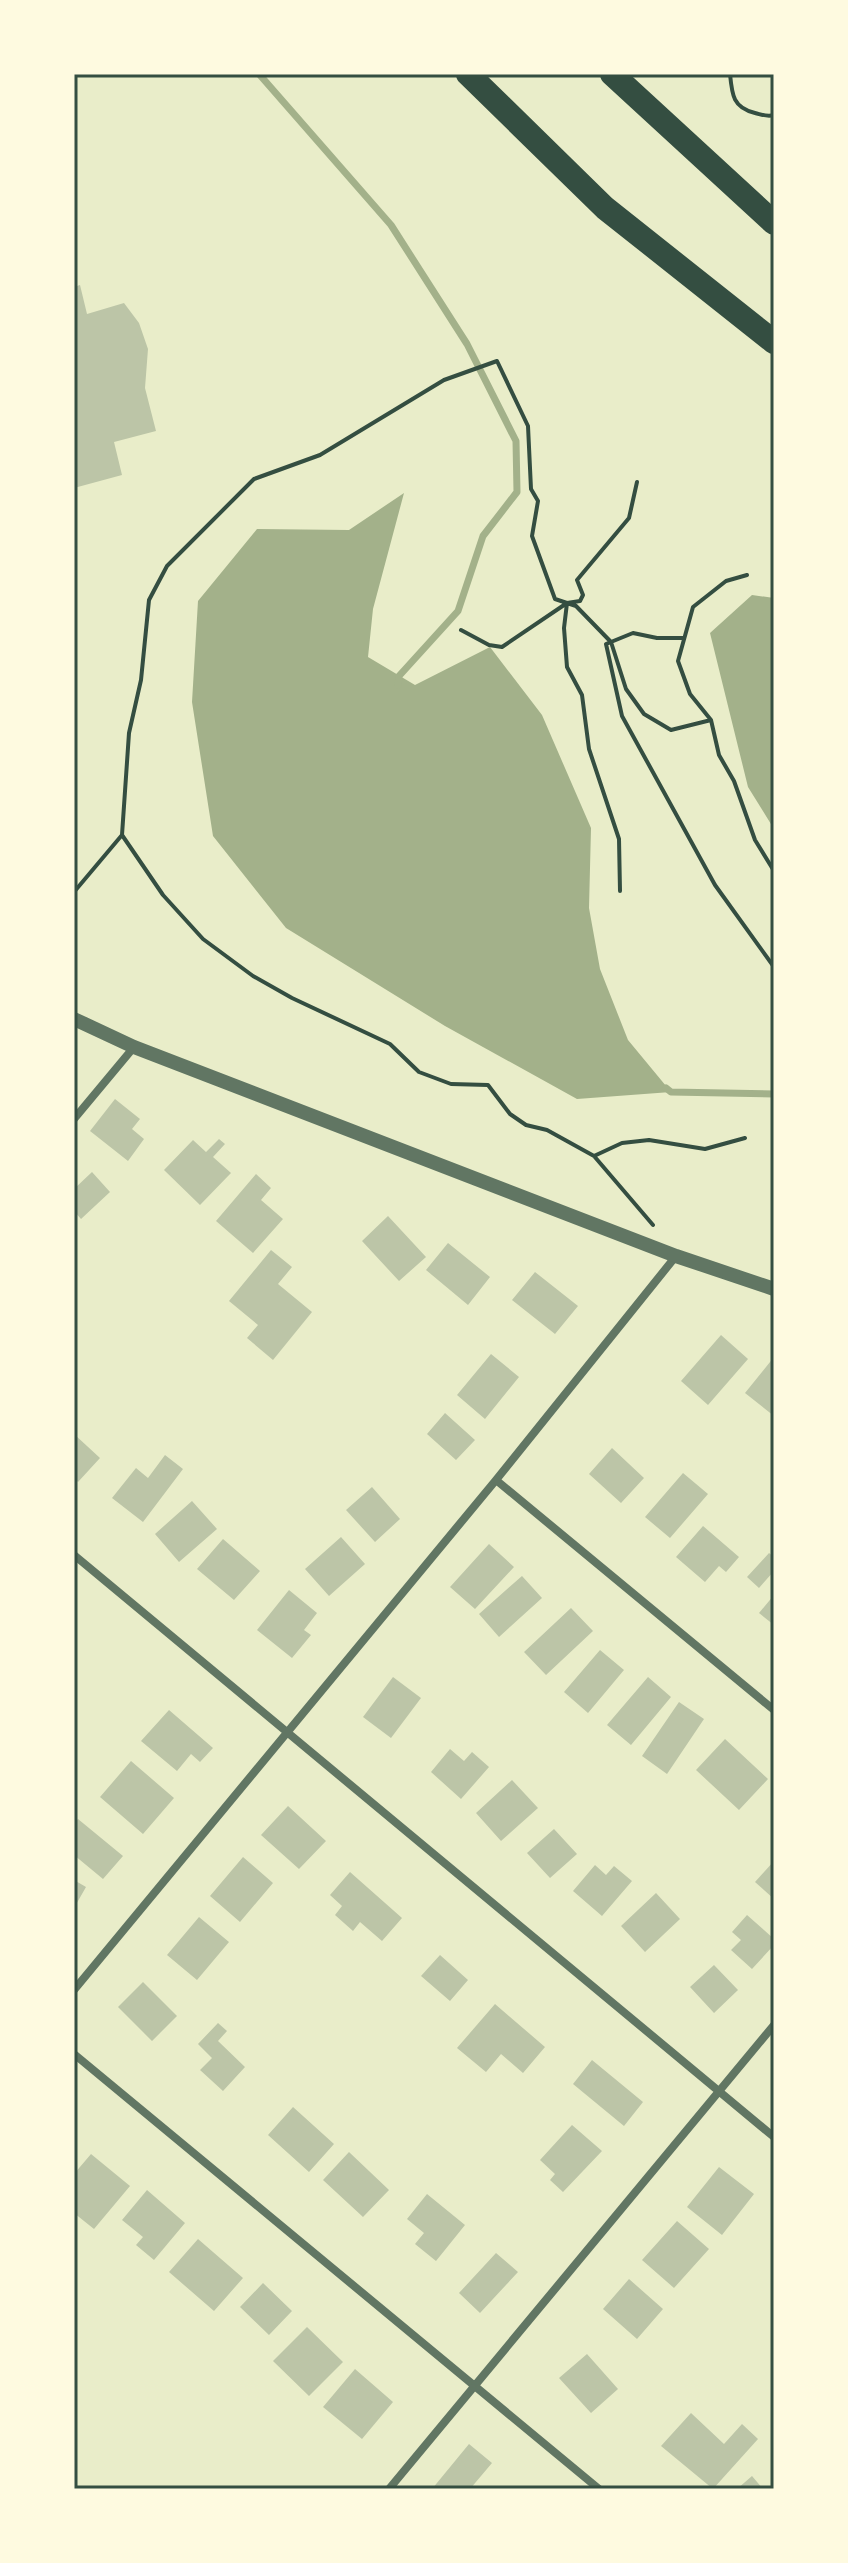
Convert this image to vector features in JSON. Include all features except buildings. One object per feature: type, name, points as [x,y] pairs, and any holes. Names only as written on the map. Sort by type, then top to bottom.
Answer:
[{"type":"highway","points":[[468,74],[605,208],[774,342]]},
{"type":"highway","points":[[612,74],[774,223]]},
{"type":"street","points":[[74,1019],[134,1047],[676,1256],[774,1289]]},
{"type":"street","points":[[74,1119],[134,1047]]},
{"type":"street","points":[[74,1990],[496,1480],[676,1256]]},
{"type":"street","points":[[496,1480],[774,1710]]},
{"type":"street","points":[[74,1555],[774,2137]]},
{"type":"street","points":[[389,2489],[774,2025]]},
{"type":"street","points":[[74,2054],[599,2489]]},
{"type":"path","points":[[730,74],[733,99],[742,110],[769,117],[774,115]]},
{"type":"path","points":[[74,892],[122,835],[129,733],[141,680],[149,600],[167,566],[254,479],[320,455],[444,380],[497,361],[528,426],[531,489],[538,501],[532,536],[555,599],[576,606],[611,642],[626,689],[644,714],[671,730],[711,720]]},
{"type":"path","points":[[461,630],[489,645],[502,647],[567,603],[580,601],[583,595],[577,580],[629,518],[637,482]]},
{"type":"path","points":[[747,575],[726,581],[693,607],[678,661],[690,694],[711,720],[719,755],[734,781],[755,840],[774,871]]},
{"type":"path","points":[[567,603],[564,628],[567,667],[582,695],[589,749],[619,839],[620,891]]},
{"type":"path","points":[[684,638],[657,638],[633,633],[606,644],[622,716],[715,885],[774,967]]},
{"type":"path","points":[[122,835],[163,895],[203,939],[253,976],[292,998],[390,1044],[419,1072],[451,1084],[488,1085],[510,1114],[526,1125],[547,1130],[594,1156],[676,1256]]},
{"type":"path","points":[[594,1156],[622,1143],[649,1140],[705,1149],[745,1138]]},
{"type":"shaded area","points":[[404,493],[373,609],[368,657],[415,685],[490,647],[542,715],[591,828],[589,908],[600,969],[628,1040],[671,1092],[577,1099],[445,1026],[286,928],[213,836],[192,702],[198,601],[257,529],[349,530]]},
{"type":"shaded area","points":[[752,595],[774,598],[774,829],[748,787],[710,633]]},
{"type":"waterway","points":[[259,74],[391,225],[467,344],[516,441],[517,492],[483,536],[458,611],[399,676],[398,685]]},
{"type":"waterway","points":[[666,1088],[671,1092],[774,1094]]}]
